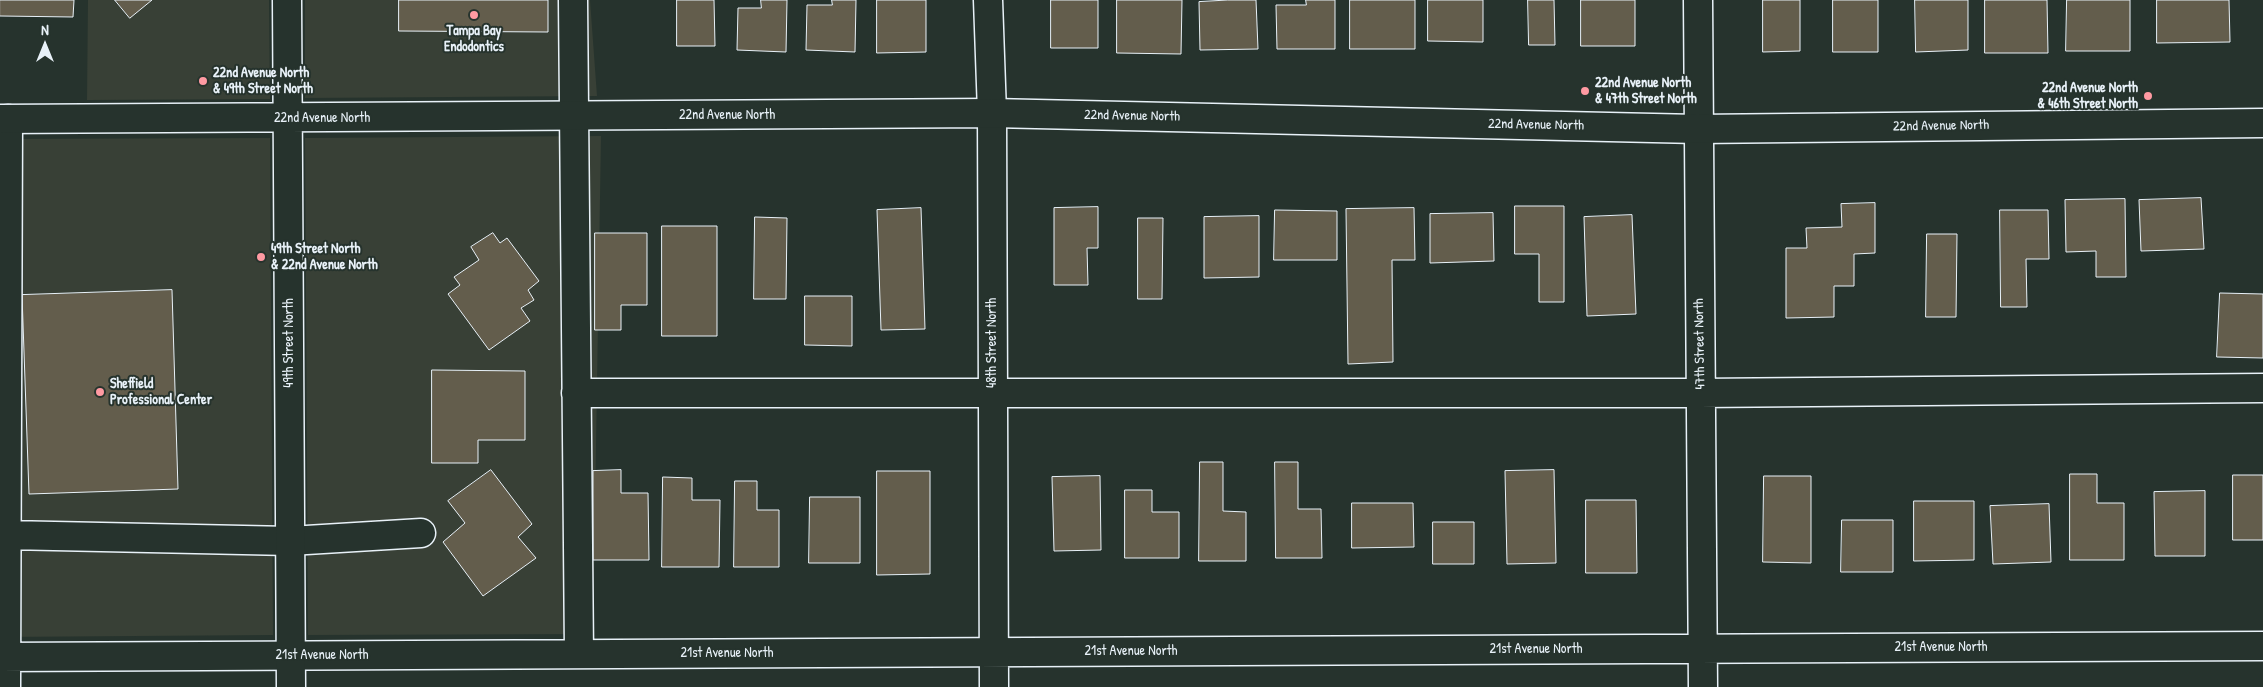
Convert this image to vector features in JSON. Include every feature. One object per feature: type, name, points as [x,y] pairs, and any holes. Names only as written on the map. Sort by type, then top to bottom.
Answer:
[{"type":"street","name":"49th Street North","points":[[287,0],[291,687]]},
{"type":"street","points":[[573,0],[579,654]]},
{"type":"street","name":"48th Street North","points":[[988,0],[992,113],[994,687]]},
{"type":"street","name":"47th Street North","points":[[1698,0],[1703,687]]},
{"type":"street","name":"22nd Avenue North","points":[[4,119],[288,119],[992,113],[1698,129],[2263,123]]},
{"type":"street","points":[[4,119],[4,408],[7,535],[3,657],[6,687]]},
{"type":"street","points":[[576,394],[1700,394],[2263,388]]},
{"type":"street","points":[[7,535],[290,541],[421,533]]},
{"type":"street","name":"21st Avenue North","points":[[3,657],[2263,646]]},
{"type":"shaded area","points":[[88,0],[269,0],[270,99],[87,100]]},
{"type":"shaded area","points":[[305,0],[590,0],[597,96],[305,98]]},
{"type":"shaded area","points":[[601,136],[593,634],[308,635],[305,138]]},
{"type":"shaded area","points":[[270,138],[273,635],[0,637],[0,139]]},
{"type":"building","points":[[0,0],[74,0],[73,17],[0,16]]},
{"type":"building","points":[[115,0],[152,0],[130,18]]},
{"type":"building","name":"Tampa Bay Endodontics","points":[[399,0],[548,0],[548,32],[399,31]]},
{"type":"building","points":[[677,0],[714,0],[715,46],[677,46]]},
{"type":"building","points":[[761,0],[787,0],[786,52],[737,50],[738,8],[761,8]]},
{"type":"building","points":[[832,0],[856,0],[855,52],[806,50],[807,5],[832,5]]},
{"type":"building","points":[[877,0],[926,0],[926,52],[877,53]]},
{"type":"building","points":[[1051,0],[1098,0],[1098,48],[1051,48]]},
{"type":"building","points":[[1117,0],[1182,0],[1181,54],[1117,53]]},
{"type":"building","points":[[1256,0],[1258,49],[1200,50],[1199,2]]},
{"type":"building","points":[[1306,0],[1335,0],[1335,49],[1277,49],[1276,5],[1306,5]]},
{"type":"building","points":[[1350,0],[1415,0],[1415,49],[1350,49]]},
{"type":"building","points":[[1428,0],[1483,0],[1483,42],[1428,41]]},
{"type":"building","points":[[1528,0],[1554,0],[1555,45],[1529,45]]},
{"type":"building","points":[[1581,0],[1635,0],[1635,46],[1581,46]]},
{"type":"building","points":[[1763,0],[1800,0],[1800,51],[1763,52]]},
{"type":"building","points":[[1833,0],[1878,0],[1878,52],[1833,52]]},
{"type":"building","points":[[1915,0],[1968,0],[1968,50],[1916,52]]},
{"type":"building","points":[[1985,0],[2047,0],[2048,53],[1985,53]]},
{"type":"building","points":[[2067,0],[2130,0],[2130,51],[2066,51]]},
{"type":"building","points":[[2157,0],[2229,0],[2230,42],[2157,43]]},
{"type":"building","points":[[2201,198],[2204,249],[2141,251],[2139,200]]},
{"type":"building","points":[[2125,199],[2126,277],[2096,277],[2096,251],[2066,252],[2065,200]]},
{"type":"building","points":[[1875,203],[1875,253],[1854,254],[1854,286],[1834,286],[1834,317],[1786,318],[1786,248],[1807,248],[1806,228],[1842,227],[1841,204]]},
{"type":"building","points":[[1515,206],[1564,206],[1564,302],[1539,302],[1539,254],[1515,254]]},
{"type":"building","points":[[1098,207],[1098,248],[1087,248],[1088,285],[1054,285],[1054,208]]},
{"type":"building","points":[[921,208],[925,329],[881,330],[877,210]]},
{"type":"building","points":[[1414,208],[1415,260],[1392,260],[1393,362],[1348,364],[1346,209]]},
{"type":"building","points":[[1275,210],[1337,211],[1337,260],[1274,260]]},
{"type":"building","points":[[2000,210],[2048,210],[2049,259],[2026,259],[2027,307],[2001,307]]},
{"type":"building","points":[[1493,213],[1494,261],[1430,263],[1430,214]]},
{"type":"building","points":[[1632,215],[1636,314],[1587,316],[1584,217]]},
{"type":"building","points":[[1259,216],[1259,277],[1204,278],[1204,217]]},
{"type":"building","points":[[755,217],[787,218],[786,299],[754,299]]},
{"type":"building","points":[[1138,218],[1163,218],[1162,299],[1138,299]]},
{"type":"building","points":[[662,226],[717,226],[717,336],[662,336]]},
{"type":"building","points":[[493,233],[500,243],[507,238],[539,281],[528,290],[534,300],[521,308],[530,321],[489,350],[448,294],[460,285],[454,277],[479,260],[471,247]]},
{"type":"building","points":[[595,233],[647,233],[647,305],[621,305],[621,330],[595,330]]},
{"type":"building","points":[[1927,234],[1957,234],[1956,317],[1926,317]]},
{"type":"building","name":"Sheffield Professional Center","points":[[172,290],[178,489],[29,494],[22,295]]},
{"type":"building","points":[[2220,293],[2263,294],[2263,358],[2217,357]]},
{"type":"building","points":[[805,296],[852,296],[852,346],[805,345]]},
{"type":"building","points":[[432,370],[525,371],[525,440],[478,440],[478,463],[432,463]]},
{"type":"building","points":[[1200,462],[1223,462],[1223,511],[1246,512],[1246,561],[1199,561]]},
{"type":"building","points":[[1275,462],[1298,462],[1298,509],[1321,509],[1322,558],[1276,558]]},
{"type":"building","points":[[491,470],[532,524],[518,537],[536,558],[483,596],[443,542],[465,523],[448,501]]},
{"type":"building","points":[[621,470],[621,493],[648,493],[649,560],[593,560],[593,471]]},
{"type":"building","points":[[1554,470],[1556,563],[1507,564],[1505,471]]},
{"type":"building","points":[[877,471],[930,471],[930,574],[877,575]]},
{"type":"building","points":[[2070,474],[2097,474],[2097,503],[2124,503],[2124,560],[2070,560]]},
{"type":"building","points":[[2233,475],[2263,475],[2263,540],[2233,540]]},
{"type":"building","points":[[1100,476],[1101,550],[1054,551],[1052,477]]},
{"type":"building","points":[[1764,476],[1811,476],[1811,563],[1763,562]]},
{"type":"building","points":[[663,477],[692,478],[692,500],[720,500],[719,567],[662,567]]},
{"type":"building","points":[[735,481],[757,481],[757,510],[779,510],[779,567],[734,567]]},
{"type":"building","points":[[1125,490],[1152,490],[1152,512],[1179,512],[1179,558],[1125,558]]},
{"type":"building","points":[[2205,491],[2205,556],[2155,556],[2154,492]]},
{"type":"building","points":[[810,497],[860,497],[860,563],[809,563]]},
{"type":"building","points":[[1586,500],[1636,500],[1637,573],[1586,573]]},
{"type":"building","points":[[1914,501],[1974,501],[1974,560],[1914,561]]},
{"type":"building","points":[[1352,503],[1413,503],[1414,547],[1352,548]]},
{"type":"building","points":[[2049,504],[2051,562],[1993,564],[1990,506]]},
{"type":"building","points":[[1842,520],[1893,520],[1893,572],[1841,572]]},
{"type":"building","points":[[1433,522],[1474,522],[1474,564],[1433,564]]},
{"type":"place","name":"Tampa Bay Endodontics","points":[[474,15]]},
{"type":"place","name":"22nd Avenue North & 49th Street North","points":[[203,81]]},
{"type":"place","name":"22nd Avenue North & 47th Street North","points":[[1585,91]]},
{"type":"place","name":"22nd Avenue North & 46th Street North","points":[[2148,96]]},
{"type":"place","name":"49th Street North & 22nd Avenue North","points":[[261,257]]},
{"type":"place","name":"Sheffield Professional Center","points":[[100,392]]}]
